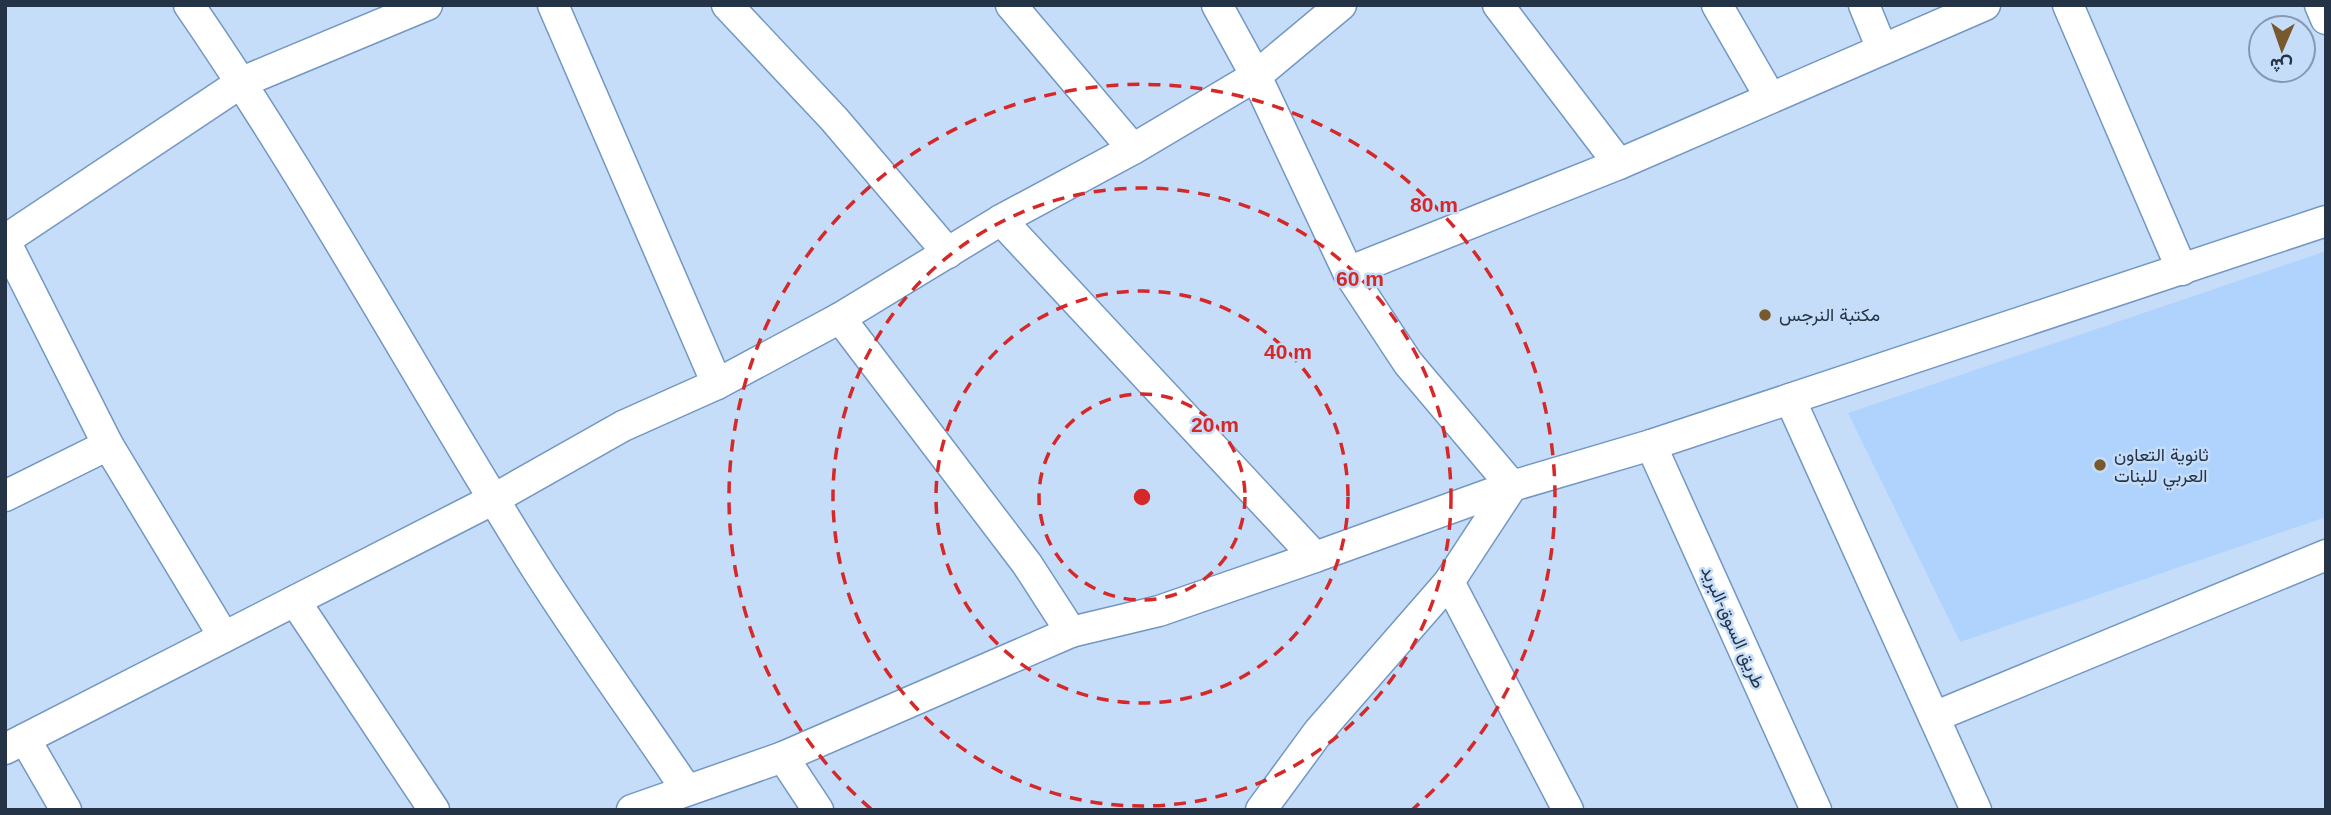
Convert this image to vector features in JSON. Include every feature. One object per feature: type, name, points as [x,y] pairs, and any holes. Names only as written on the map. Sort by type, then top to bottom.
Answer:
[{"type":"street","points":[[189,5],[242,82],[533,563],[686,789]]},
{"type":"street","points":[[224,637],[108,445],[5,240],[242,82],[426,5]]},
{"type":"street","points":[[553,5],[717,384]]},
{"type":"street","points":[[727,5],[834,119],[948,253]]},
{"type":"street","points":[[1011,5],[1133,149]]},
{"type":"street","points":[[1217,5],[1255,76],[1348,272],[1408,363],[1512,486]]},
{"type":"street","points":[[66,810],[15,744],[494,499],[623,426],[717,384],[840,318],[1001,220],[1133,149],[1255,76],[1341,5]]},
{"type":"street","points":[[1498,5],[1619,164]]},
{"type":"street","points":[[1717,5],[1770,97]]},
{"type":"street","points":[[1864,5],[1882,48]]},
{"type":"street","points":[[1348,272],[1619,164],[1984,5]]},
{"type":"street","points":[[2068,5],[2182,270]]},
{"type":"street","points":[[2320,5],[2326,19]]},
{"type":"street","points":[[1001,220],[1315,557]]},
{"type":"street","points":[[632,810],[783,757],[1072,632],[1159,611],[1512,486],[1651,445],[2326,221]]},
{"type":"street","points":[[840,318],[1027,564],[1072,632]]},
{"type":"street","points":[[1790,399],[1976,810]]},
{"type":"street","points":[[5,496],[108,445]]},
{"type":"street","name":"طريق السوق-البريد","points":[[1651,445],[1816,810]]},
{"type":"street","points":[[1261,810],[1319,731],[1449,582],[1512,486]]},
{"type":"street","points":[[1934,717],[2326,555]]},
{"type":"street","points":[[1449,582],[1568,810]]},
{"type":"street","points":[[295,601],[434,810]]},
{"type":"street","points":[[783,757],[818,810]]},
{"type":"shaded area","name":"ثانوية التعاون العربي للبنات","points":[[2326,251],[2326,517],[1960,642],[1848,413]]},
{"type":"place","name":"مكتبة النرجس","points":[[1765,315]]},
{"type":"place","name":"ثانوية التعاون العربي للبنات","points":[[2100,465]]}]
